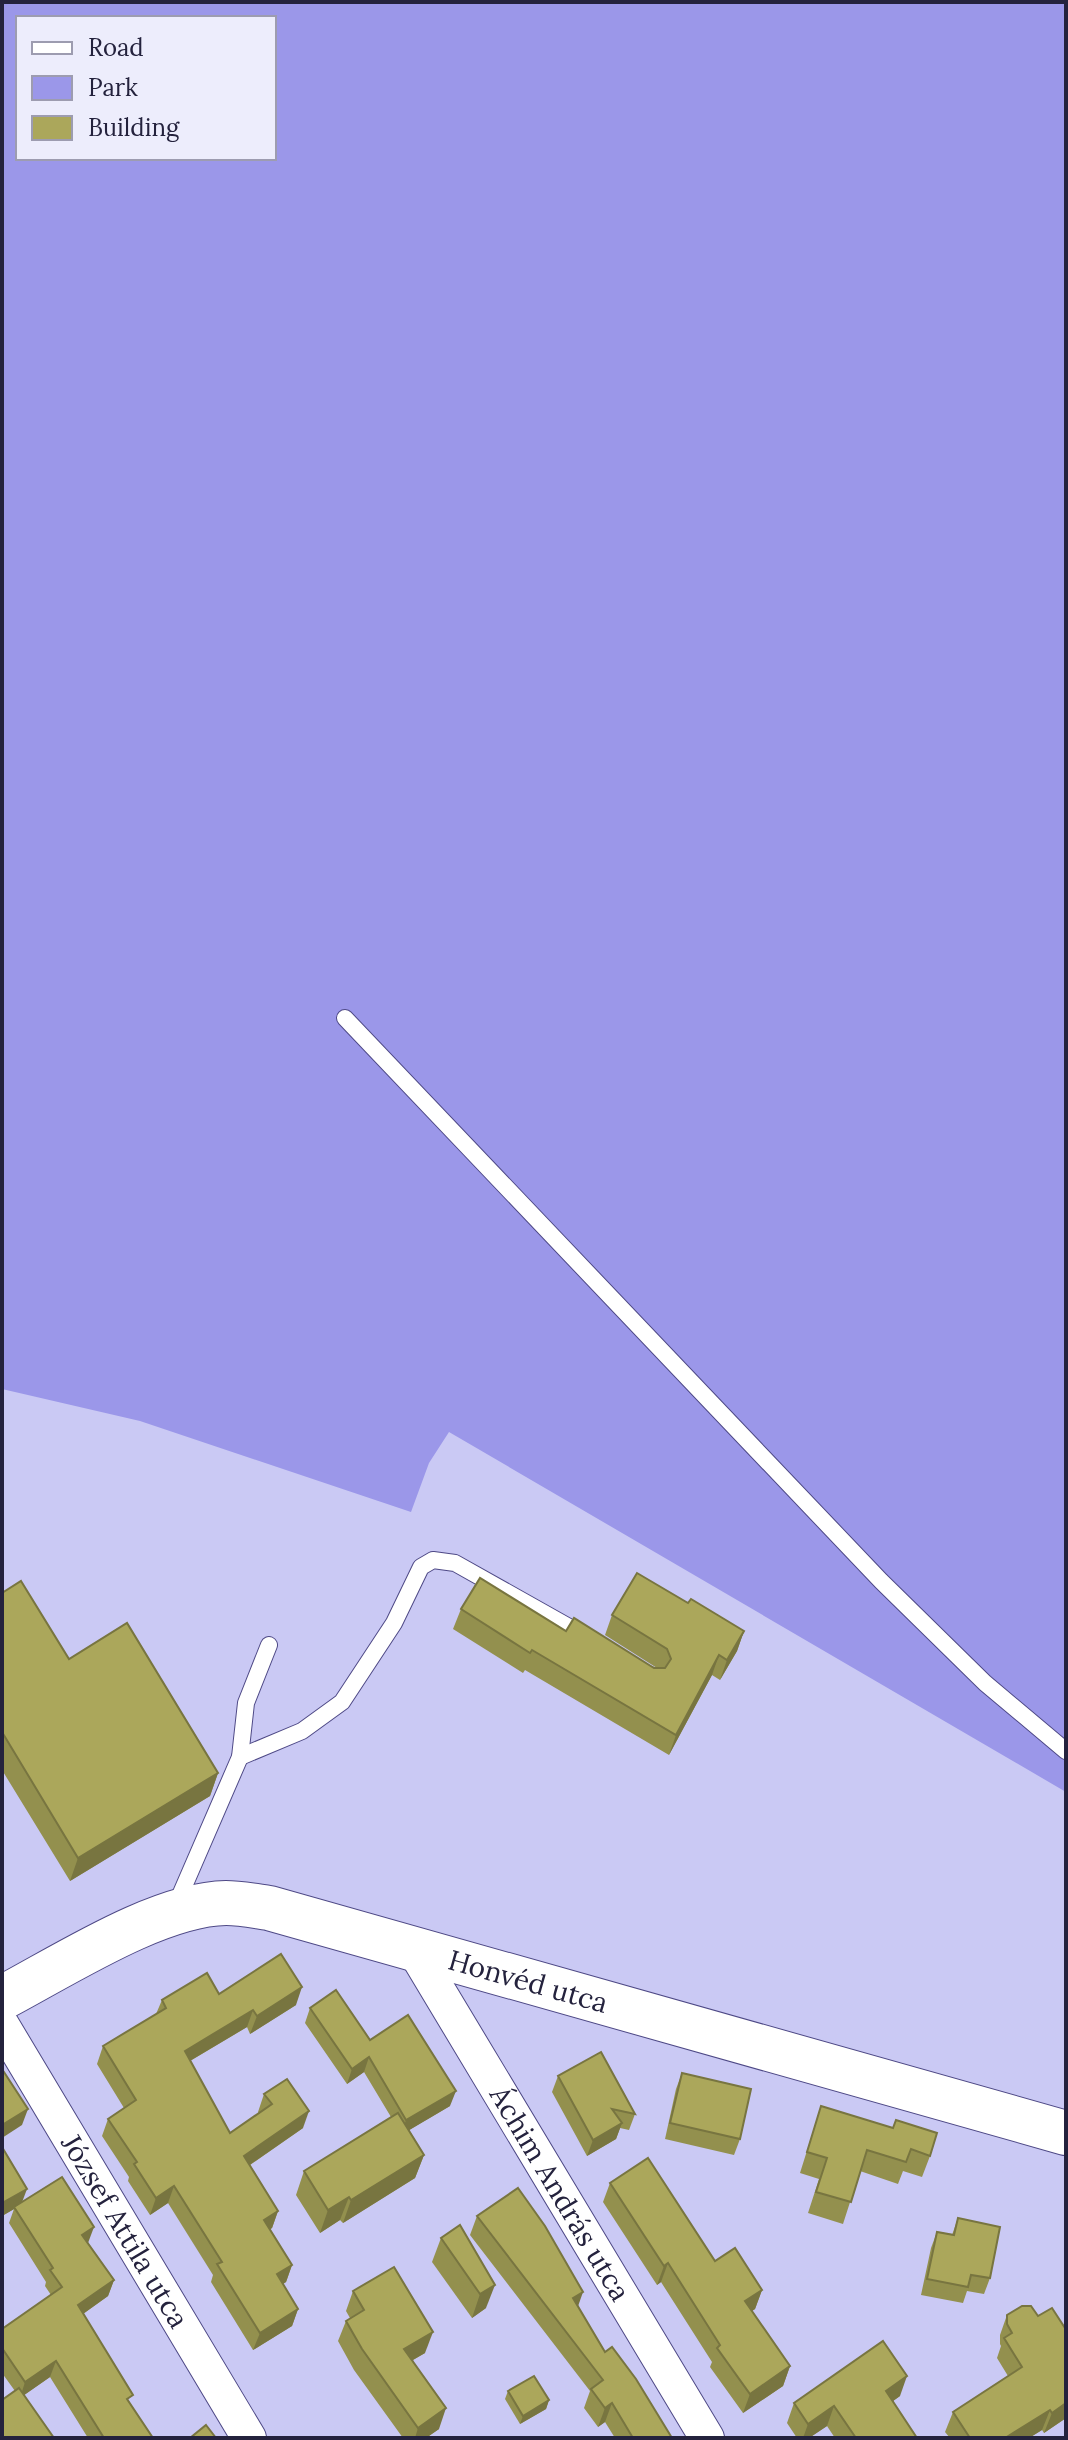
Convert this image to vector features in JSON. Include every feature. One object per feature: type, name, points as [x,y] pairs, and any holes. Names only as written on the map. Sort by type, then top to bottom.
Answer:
[{"type":"street","name":"Honvéd utca","points":[[4,1998],[173,1912],[225,1903],[269,1908],[1066,2133]]},
{"type":"street","name":"Áchim András utca","points":[[414,1950],[707,2438]]},
{"type":"street","name":"József Attila utca","points":[[4,1998],[249,2438]]},
{"type":"lane","points":[[345,1018],[881,1581],[985,1683],[1066,1751]]},
{"type":"lane","points":[[240,1757],[302,1731],[342,1702],[394,1623],[421,1567],[433,1560],[455,1563],[602,1647]]},
{"type":"lane","points":[[173,1912],[240,1757],[246,1703],[269,1645]]},
{"type":"green space","points":[[2,2],[1066,2],[1066,1792],[449,1432],[429,1463],[411,1512],[140,1421],[2,1389]]},
{"type":"building","points":[[637,1573],[688,1603],[691,1599],[744,1631],[727,1660],[719,1655],[676,1735],[532,1650],[530,1653],[461,1609],[480,1578],[566,1631],[574,1618],[654,1668],[665,1668],[671,1659],[667,1649],[612,1615]]},
{"type":"building","points":[[21,1581],[69,1659],[127,1623],[218,1773],[78,1858],[2,1732],[2,1593]]},
{"type":"building","points":[[281,1954],[302,1987],[257,2016],[253,2010],[185,2051],[230,2133],[272,2104],[264,2094],[287,2079],[309,2111],[244,2156],[278,2211],[264,2220],[292,2265],[277,2274],[298,2309],[260,2333],[217,2264],[222,2262],[174,2186],[156,2198],[134,2164],[137,2162],[108,2119],[136,2100],[103,2046],[166,2008],[162,2000],[207,1973],[219,1994]]},
{"type":"building","points":[[336,1990],[370,2040],[408,2015],[456,2091],[406,2120],[369,2057],[352,2069],[310,2008]]},
{"type":"building","points":[[601,2052],[635,2114],[612,2109],[622,2123],[593,2140],[558,2076]]},
{"type":"building","points":[[2,2069],[28,2109],[2,2125]]},
{"type":"building","points":[[682,2073],[751,2089],[740,2139],[670,2123]]},
{"type":"building","points":[[821,2106],[893,2128],[896,2120],[937,2133],[930,2156],[911,2149],[906,2162],[867,2150],[851,2202],[816,2192],[827,2158],[807,2152]]},
{"type":"building","points":[[398,2113],[424,2155],[351,2200],[349,2197],[328,2210],[304,2171]]},
{"type":"building","points":[[2,2147],[27,2189],[2,2203]]},
{"type":"building","points":[[648,2158],[715,2261],[735,2248],[762,2290],[745,2301],[790,2366],[750,2394],[717,2348],[720,2345],[668,2263],[664,2266],[610,2183]]},
{"type":"building","points":[[62,2177],[94,2227],[82,2235],[114,2280],[78,2305],[133,2395],[127,2399],[153,2438],[104,2438],[56,2361],[25,2382],[2,2348],[2,2329],[62,2287],[14,2207]]},
{"type":"building","points":[[518,2188],[545,2226],[583,2292],[573,2298],[605,2352],[612,2347],[636,2379],[672,2438],[633,2438],[612,2403],[605,2408],[591,2389],[603,2380],[477,2216]]},
{"type":"building","points":[[958,2218],[1000,2227],[990,2278],[971,2275],[968,2287],[927,2279],[937,2232],[954,2235]]},
{"type":"building","points":[[460,2225],[495,2285],[480,2294],[441,2238]]},
{"type":"building","points":[[394,2267],[433,2332],[404,2349],[446,2408],[418,2428],[346,2321],[364,2310],[353,2291]]},
{"type":"building","points":[[1022,2306],[1031,2306],[1038,2316],[1052,2308],[1066,2328],[1066,2403],[1005,2438],[970,2438],[953,2412],[1022,2367],[1004,2338],[1012,2333],[1007,2324],[1007,2315]]},
{"type":"building","points":[[883,2341],[907,2376],[886,2391],[917,2438],[856,2438],[834,2406],[808,2424],[794,2403]]},
{"type":"building","points":[[534,2376],[549,2400],[523,2416],[508,2391]]},
{"type":"building","points":[[19,2388],[54,2438],[2,2438],[2,2400]]},
{"type":"building","points":[[206,2425],[216,2438],[190,2438]]}]
